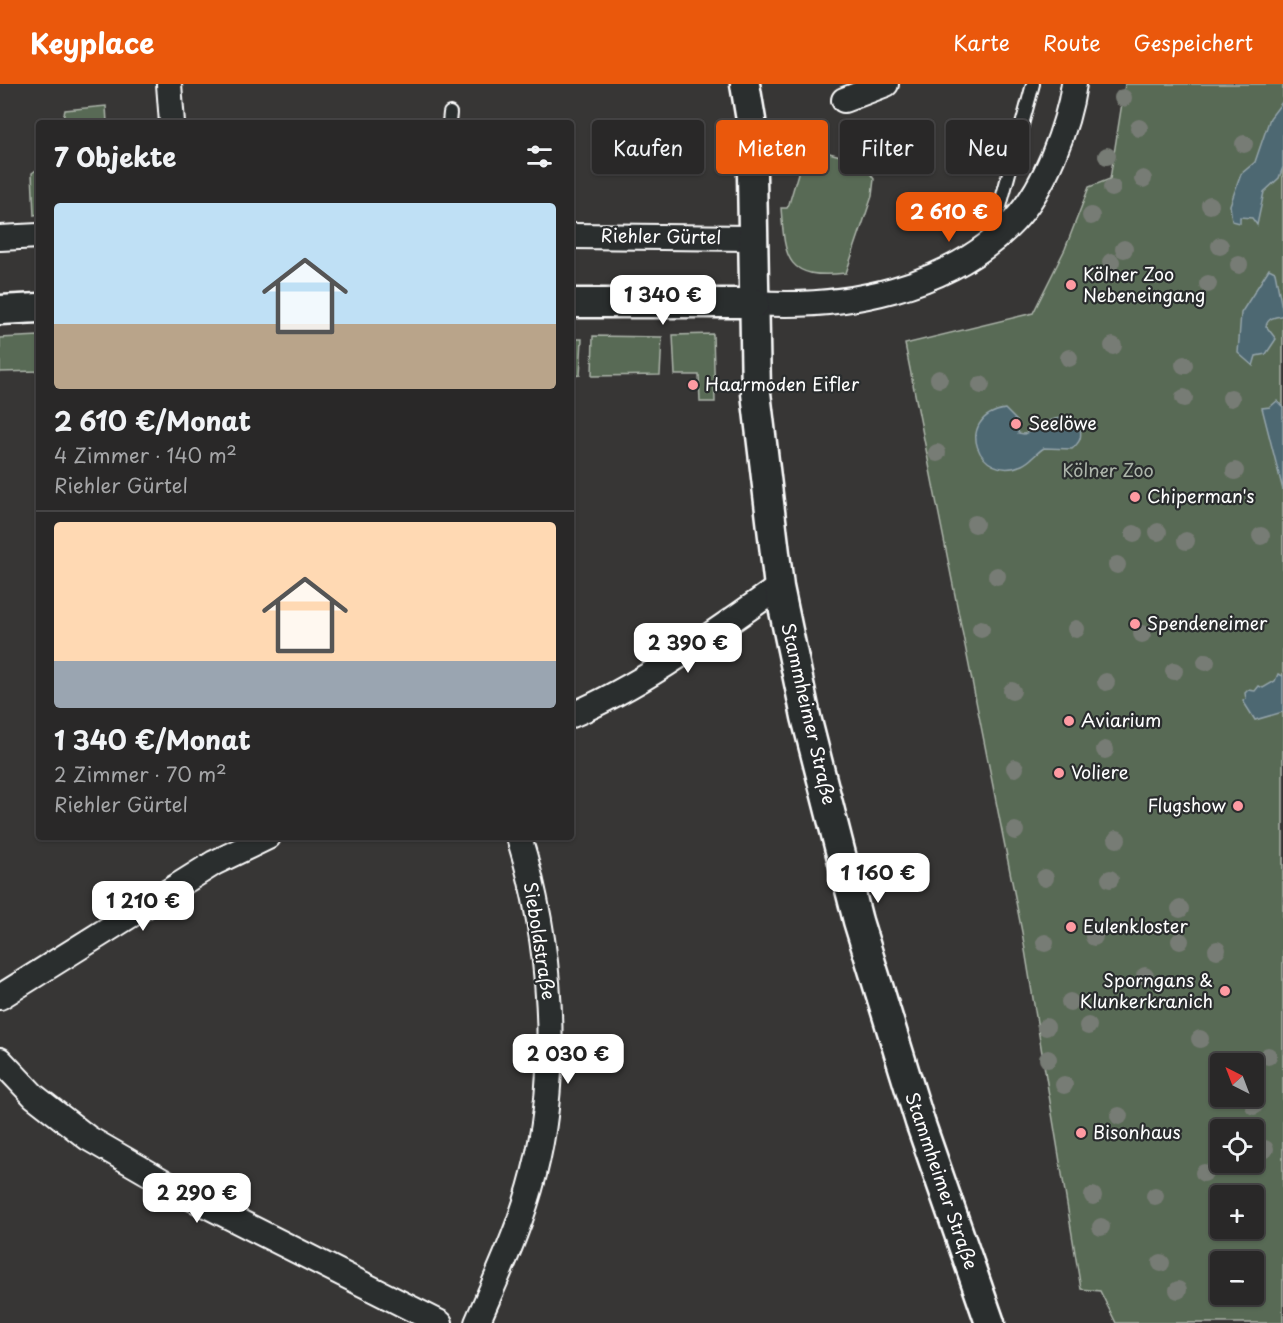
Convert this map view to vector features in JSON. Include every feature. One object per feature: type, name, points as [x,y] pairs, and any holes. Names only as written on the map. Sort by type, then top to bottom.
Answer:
[{"type":"street","points":[[169,84],[172,120]]},
{"type":"street","name":"Stammheimer Straße","points":[[745,84],[751,120],[751,238],[757,410],[779,587],[806,717],[858,921],[920,1122],[990,1323]]},
{"type":"street","points":[[574,303],[829,304],[896,290],[950,267],[991,241],[1014,222],[1046,172],[1074,84]]},
{"type":"street","points":[[844,100],[878,87]]},
{"type":"street","points":[[0,238],[36,236]]},
{"type":"street","name":"Riehler Gürtel","points":[[574,236],[751,238]]},
{"type":"street","points":[[0,309],[36,308]]},
{"type":"street","points":[[574,714],[596,705],[650,674],[779,587]]},
{"type":"street","points":[[0,997],[214,863],[262,840]]},
{"type":"street","name":"Sieboldstraße","points":[[477,1323],[523,1214],[541,1143],[545,1110],[549,1021],[547,971],[520,840]]},
{"type":"street","points":[[0,1060],[34,1096],[88,1138],[190,1197],[440,1323]]},
{"type":"lane","points":[[991,241],[1033,84]]},
{"type":"green space","name":"Kölner Zoo","points":[[1125,84],[1283,84],[1283,1323],[1116,1323],[1100,1291],[1081,1289],[1022,932],[905,344],[1033,313],[1065,249],[1089,187],[1110,179]]},
{"type":"green space","points":[[106,106],[107,120],[63,120],[65,110]]},
{"type":"green space","points":[[828,153],[840,156],[840,174],[870,174],[874,179],[872,196],[846,273],[811,273],[792,263],[784,241],[781,208],[787,208],[798,174],[828,174]]},
{"type":"green space","points":[[36,170],[36,215],[34,215],[32,173]]},
{"type":"green space","points":[[713,334],[715,402],[700,402],[699,375],[675,375],[673,335]]},
{"type":"green space","points":[[36,336],[36,371],[0,372],[0,338]]},
{"type":"green space","points":[[593,336],[662,337],[660,375],[592,376]]},
{"type":"green space","points":[[574,339],[582,339],[580,375],[574,376]]},
{"type":"water","points":[[1283,101],[1283,167],[1279,178],[1264,192],[1257,225],[1252,218],[1240,217],[1240,223],[1232,221],[1230,205],[1241,174],[1255,162],[1270,118]]},
{"type":"water","points":[[1269,269],[1275,272],[1283,313],[1282,316],[1268,321],[1266,326],[1276,339],[1266,354],[1256,356],[1253,366],[1238,353],[1241,313]]},
{"type":"water","points":[[1277,401],[1283,407],[1283,490],[1262,408],[1270,407]]},
{"type":"water","points":[[1005,409],[1019,423],[1018,433],[1024,434],[1059,418],[1072,421],[1080,427],[1080,439],[1072,449],[1044,448],[1022,465],[1007,468],[993,465],[984,458],[978,447],[976,435],[980,424],[989,414]]},
{"type":"water","points":[[1278,674],[1283,676],[1283,712],[1255,720],[1243,701],[1246,699],[1245,693],[1248,690],[1255,691],[1259,686],[1263,688],[1275,681]]},
{"type":"place","name":"Kölner Zoo Nebeneingang","points":[[1071,285]]},
{"type":"place","name":"Haarmoden Eifler","points":[[693,385]]},
{"type":"place","name":"Seelöwe","points":[[1016,424]]},
{"type":"place","name":"Chiperman's","points":[[1135,497]]},
{"type":"place","name":"Spendeneimer","points":[[1135,624]]},
{"type":"place","name":"Aviarium","points":[[1069,721]]},
{"type":"place","name":"Voliere","points":[[1059,773]]},
{"type":"place","name":"Flugshow","points":[[1238,806]]},
{"type":"place","name":"Eulenkloster","points":[[1071,927]]},
{"type":"place","name":"Sporngans & Klunkerkranich","points":[[1225,991]]},
{"type":"place","name":"Bisonhaus","points":[[1081,1133]]}]
